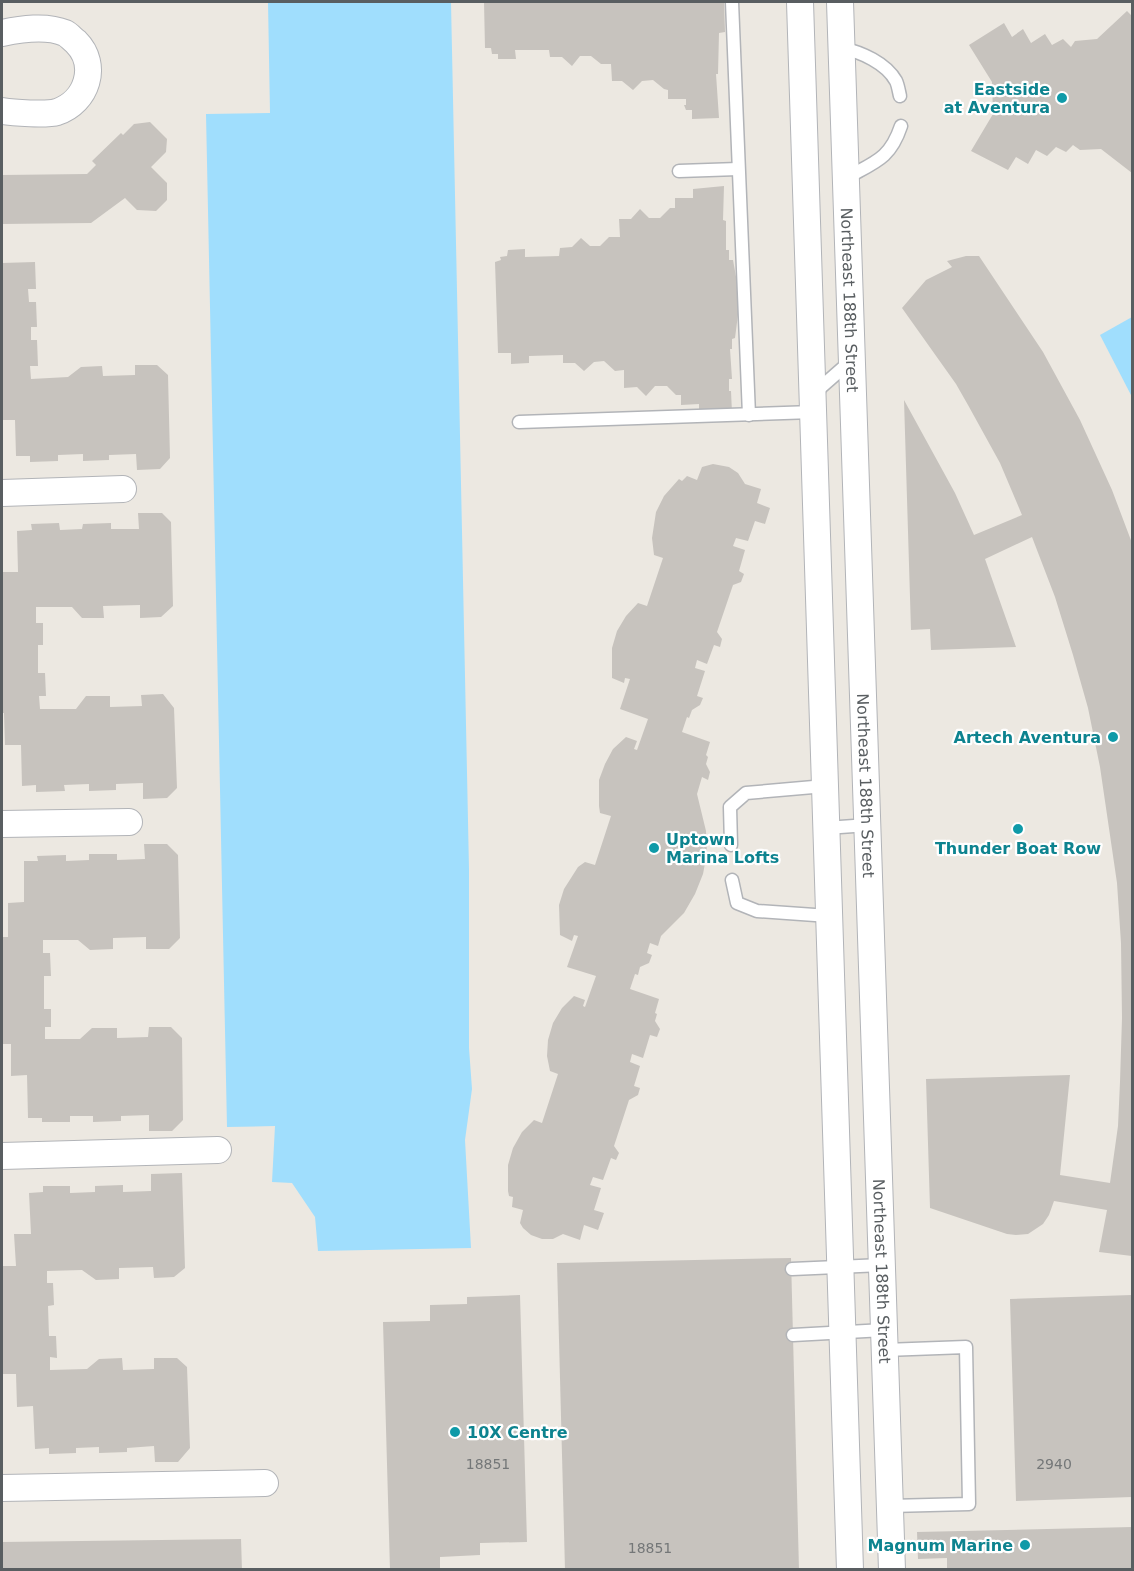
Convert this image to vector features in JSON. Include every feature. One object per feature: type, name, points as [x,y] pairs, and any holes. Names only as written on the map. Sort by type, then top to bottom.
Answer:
[{"type":"street","points":[[800,2],[850,1569]]},
{"type":"street","name":"Northeast 188th Street","points":[[840,2],[892,1569]]},
{"type":"street","points":[[2,33],[49,28],[67,34],[81,48],[89,67],[86,86],[76,102],[56,112],[2,111]]},
{"type":"street","points":[[2,493],[123,489]]},
{"type":"street","points":[[2,824],[129,822]]},
{"type":"street","points":[[2,1156],[218,1150]]},
{"type":"street","points":[[2,1488],[266,1483]]},
{"type":"lane","points":[[732,2],[749,415]]},
{"type":"lane","points":[[842,48],[858,52],[880,64],[896,81],[900,96]]},
{"type":"lane","points":[[846,178],[880,159],[895,144],[901,126]]},
{"type":"lane","points":[[680,171],[738,169]]},
{"type":"lane","points":[[519,422],[813,412],[820,388],[853,360]]},
{"type":"lane","points":[[730,845],[730,807],[746,793],[825,786]]},
{"type":"lane","points":[[826,828],[868,825]]},
{"type":"lane","points":[[732,880],[737,903],[757,911],[829,916]]},
{"type":"lane","points":[[792,1269],[882,1265]]},
{"type":"lane","points":[[793,1335],[843,1333],[884,1340],[966,1347],[969,1504],[890,1506]]},
{"type":"water","points":[[268,2],[451,2],[469,869],[469,1048],[472,1089],[465,1140],[471,1248],[318,1251],[315,1217],[292,1183],[272,1182],[275,1126],[227,1127],[206,114],[270,113]]},
{"type":"water","points":[[1132,317],[1132,397],[1100,335]]},
{"type":"building","points":[[484,2],[724,2],[725,32],[719,33],[718,74],[716,74],[719,118],[692,119],[692,110],[686,110],[684,105],[686,105],[686,99],[668,99],[668,90],[653,80],[642,81],[633,90],[622,81],[612,81],[611,64],[601,64],[591,56],[580,56],[572,66],[562,57],[550,57],[549,50],[515,50],[516,59],[498,59],[498,54],[492,54],[491,48],[485,48]]},
{"type":"building","name":"Eastside at Aventura","points":[[1127,11],[1132,16],[1132,173],[1101,149],[1080,150],[1073,145],[1066,152],[1056,147],[1047,156],[1036,150],[1028,164],[1016,157],[1008,170],[971,151],[993,114],[992,82],[969,45],[1004,23],[1012,37],[1023,29],[1031,43],[1045,34],[1052,45],[1063,39],[1071,47],[1075,41],[1097,39]]},
{"type":"building","points":[[150,122],[167,139],[166,152],[151,167],[167,183],[167,200],[156,211],[137,210],[125,198],[91,223],[2,224],[2,175],[87,174],[96,165],[92,161],[121,133],[123,135],[134,124]]},
{"type":"building","points":[[724,186],[723,220],[726,221],[726,250],[729,250],[729,260],[733,260],[740,299],[735,338],[732,339],[732,349],[730,349],[732,379],[729,379],[729,391],[731,391],[732,413],[699,410],[699,404],[681,405],[681,395],[676,395],[667,386],[655,386],[646,396],[637,387],[624,388],[624,370],[615,371],[604,361],[594,362],[584,371],[575,363],[563,363],[563,355],[529,356],[529,363],[511,364],[511,353],[498,353],[495,262],[501,260],[500,257],[507,256],[508,250],[525,249],[525,257],[559,256],[560,248],[572,247],[581,238],[590,246],[600,246],[609,237],[620,237],[619,219],[631,219],[640,209],[649,218],[660,218],[670,208],[675,208],[675,198],[693,198],[693,189]]},
{"type":"building","name":"Artech Aventura","points":[[966,256],[979,256],[1043,352],[1080,420],[1112,490],[1132,543],[1132,1256],[1099,1252],[1107,1210],[1054,1201],[1043,1224],[1028,1234],[1016,1235],[930,1208],[926,1079],[1070,1075],[1060,1175],[1110,1183],[1118,1126],[1120,1082],[1121,943],[1117,883],[1100,767],[1088,708],[1073,655],[1055,597],[1032,537],[985,559],[1016,647],[931,650],[930,629],[911,630],[904,400],[955,493],[974,535],[1022,515],[1000,463],[956,384],[902,308],[926,280],[952,267],[947,261]]},
{"type":"building","points":[[35,262],[36,289],[28,289],[29,302],[36,302],[37,327],[31,327],[31,340],[37,340],[38,366],[30,366],[31,379],[68,377],[81,367],[102,366],[103,376],[135,375],[135,365],[157,365],[168,375],[170,458],[160,469],[137,470],[136,454],[109,455],[109,460],[83,461],[83,454],[58,455],[58,461],[30,462],[30,456],[16,456],[15,420],[2,420],[2,263]]},
{"type":"building","name":"Uptown Marina Lofts","points":[[713,464],[729,467],[738,473],[745,484],[761,489],[757,503],[770,508],[765,524],[755,521],[748,541],[736,538],[733,546],[745,550],[739,571],[744,574],[741,582],[733,585],[717,632],[722,639],[720,647],[714,645],[707,664],[697,660],[695,668],[705,671],[697,696],[703,698],[700,705],[692,710],[689,718],[687,717],[682,732],[710,742],[706,755],[708,757],[706,764],[710,772],[708,780],[702,777],[697,794],[706,831],[707,853],[703,874],[684,913],[661,936],[658,946],[650,943],[647,953],[652,955],[649,963],[640,967],[630,989],[659,999],[655,1021],[660,1029],[657,1037],[650,1035],[643,1058],[632,1054],[630,1062],[640,1066],[634,1086],[640,1088],[638,1095],[629,1100],[614,1146],[619,1153],[616,1160],[611,1158],[603,1180],[593,1177],[590,1185],[601,1188],[594,1210],[604,1213],[598,1230],[584,1225],[580,1240],[563,1234],[553,1239],[542,1239],[531,1235],[523,1228],[520,1223],[523,1210],[512,1207],[513,1197],[509,1196],[508,1191],[508,1165],[513,1148],[522,1132],[534,1120],[542,1123],[558,1074],[550,1071],[547,1056],[548,1040],[553,1023],[562,1008],[574,996],[585,1000],[583,1006],[585,1007],[596,976],[567,967],[578,936],[574,935],[572,941],[560,935],[559,905],[564,889],[578,867],[585,862],[595,865],[611,816],[600,813],[599,806],[599,780],[605,764],[613,749],[626,737],[637,741],[634,749],[637,750],[648,719],[620,709],[630,679],[625,678],[624,683],[612,678],[612,648],[617,631],[626,616],[638,603],[647,606],[663,558],[654,555],[652,538],[656,512],[664,496],[679,479],[682,481],[687,476],[697,480],[702,467]]},
{"type":"building","points":[[138,513],[162,513],[171,522],[173,606],[161,617],[140,618],[140,605],[103,606],[104,618],[82,618],[72,607],[36,607],[36,623],[43,623],[43,645],[38,645],[38,673],[45,673],[46,696],[39,696],[40,709],[76,709],[86,696],[110,696],[110,707],[142,706],[141,695],[163,694],[174,708],[177,788],[167,798],[143,799],[143,783],[116,784],[116,790],[89,791],[89,784],[64,785],[65,791],[36,792],[36,785],[22,786],[21,745],[5,745],[4,713],[2,713],[2,572],[18,572],[17,531],[32,530],[31,524],[59,523],[60,530],[82,529],[83,524],[111,523],[111,529],[139,529]]},
{"type":"building","points":[[144,844],[167,844],[178,855],[180,938],[169,949],[146,949],[146,937],[113,938],[113,949],[90,950],[78,940],[43,940],[43,953],[50,953],[51,976],[44,976],[44,1009],[51,1009],[51,1027],[45,1027],[45,1039],[80,1039],[92,1028],[117,1028],[117,1038],[148,1037],[149,1027],[171,1027],[182,1038],[183,1120],[172,1131],[149,1131],[149,1115],[121,1116],[121,1121],[93,1122],[93,1116],[70,1116],[70,1122],[42,1122],[42,1118],[28,1118],[27,1075],[11,1076],[11,1044],[2,1044],[2,937],[8,937],[8,903],[24,902],[24,861],[38,861],[37,856],[66,855],[66,861],[89,860],[89,854],[117,854],[117,860],[145,859]]},
{"type":"building","points":[[182,1173],[185,1268],[174,1277],[154,1278],[153,1267],[119,1268],[119,1279],[96,1280],[82,1270],[47,1271],[47,1283],[53,1283],[54,1305],[48,1306],[49,1336],[56,1336],[57,1358],[50,1357],[50,1370],[87,1369],[99,1359],[122,1358],[123,1370],[154,1369],[154,1358],[177,1358],[187,1367],[190,1448],[178,1462],[155,1462],[154,1446],[127,1448],[127,1452],[99,1453],[99,1447],[76,1448],[76,1453],[49,1454],[49,1448],[35,1449],[33,1406],[17,1407],[16,1374],[2,1374],[2,1266],[16,1266],[14,1234],[31,1234],[29,1193],[43,1192],[43,1186],[70,1186],[70,1193],[95,1192],[95,1186],[123,1185],[123,1192],[151,1191],[151,1174]]},
{"type":"building","points":[[791,1258],[799,1570],[565,1570],[557,1263]]},
{"type":"building","name":"10X Centre","points":[[520,1295],[527,1542],[480,1543],[480,1555],[440,1557],[440,1570],[390,1570],[383,1322],[430,1321],[430,1305],[467,1304],[467,1297]]},
{"type":"building","points":[[1132,1295],[1132,1497],[1016,1501],[1010,1299]]},
{"type":"building","name":"Magnum Marine","points":[[1132,1527],[1132,1570],[947,1570],[947,1558],[918,1559],[917,1532]]},
{"type":"building","points":[[241,1539],[242,1570],[2,1570],[2,1542]]},
{"type":"place","name":"Eastside at Aventura","points":[[1062,98]]},
{"type":"place","name":"Artech Aventura","points":[[1113,737]]},
{"type":"place","name":"Thunder Boat Row","points":[[1018,829]]},
{"type":"place","name":"Uptown Marina Lofts","points":[[654,848]]},
{"type":"place","name":"10X Centre","points":[[455,1432]]},
{"type":"place","name":"Magnum Marine","points":[[1025,1545]]}]
